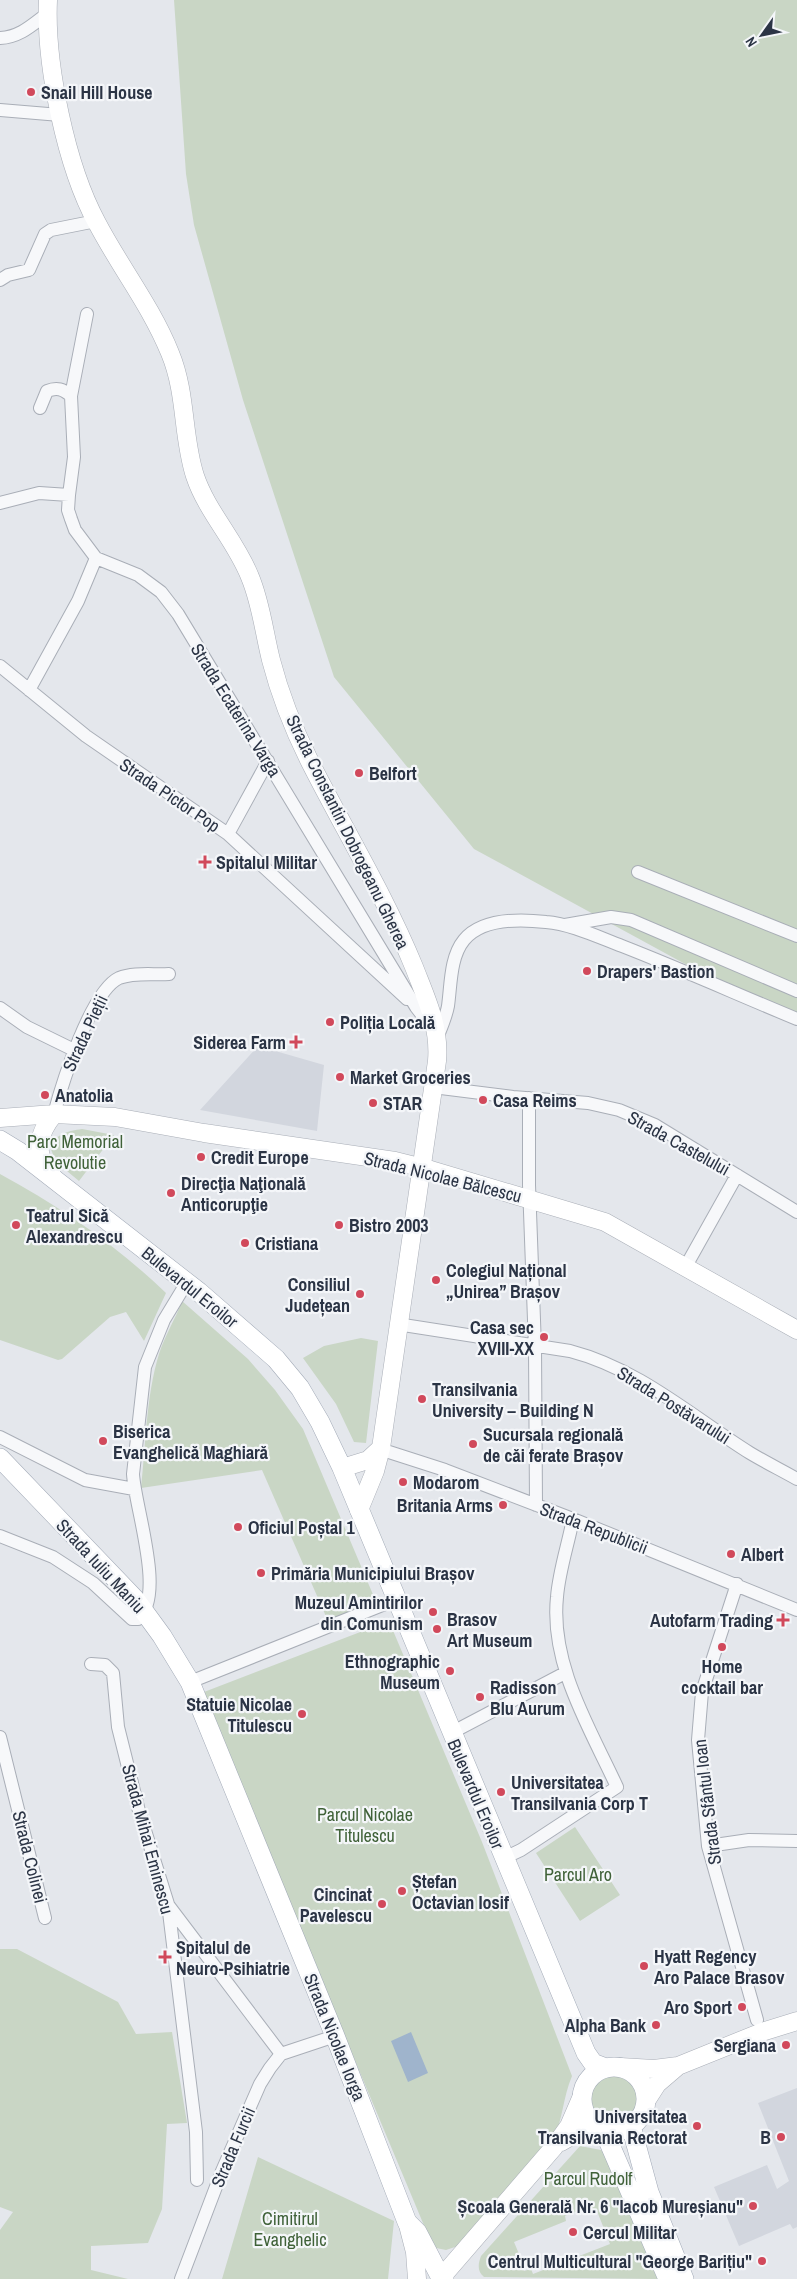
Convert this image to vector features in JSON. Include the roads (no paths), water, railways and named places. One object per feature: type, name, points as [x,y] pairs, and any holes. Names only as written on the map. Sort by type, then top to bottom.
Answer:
[{"type":"main road","name":"Bulevardul Eroilor","points":[[0,1140],[186,1282],[255,1339],[300,1388],[320,1422],[342,1468],[395,1600],[586,2053],[593,2063],[613,2067]]},
{"type":"main road","name":"Strada Iuliu Maniu","points":[[0,1458],[135,1600],[190,1682]]},
{"type":"main road","name":"Strada Nicolae Iorga","points":[[190,1682],[335,2036],[407,2222],[416,2232],[442,2279]]},
{"type":"main road","points":[[601,2129],[616,2132],[631,2126],[638,2120],[646,2101],[642,2083],[629,2070],[613,2067],[589,2078],[582,2096],[586,2114],[601,2129],[668,2279]]},
{"type":"main road","points":[[631,2126],[649,2192],[684,2279]]},
{"type":"street","points":[[0,38],[14,36],[22,32],[48,6]]},
{"type":"street","name":"Strada Constantin Dobrogeanu Gherea","points":[[48,6],[52,74],[60,115],[81,186],[96,221],[154,317],[170,352],[180,379],[195,477],[251,578],[272,661],[292,722],[310,762],[395,920],[432,1011],[438,1050],[420,1168]]},
{"type":"street","points":[[0,110],[60,115]]},
{"type":"street","points":[[0,280],[8,275],[29,270],[41,240],[51,230],[96,221]]},
{"type":"street","points":[[29,690],[78,601],[96,558],[75,530],[68,510],[74,457],[71,396],[87,314]]},
{"type":"street","points":[[40,408],[47,391],[54,388],[62,389],[71,396]]},
{"type":"street","points":[[0,503],[39,493],[69,495]]},
{"type":"street","name":"Strada Ecaterina Varga","points":[[96,558],[138,575],[161,592],[178,614],[416,1007],[437,1038]]},
{"type":"street","name":"Strada Pictor Pop","points":[[0,666],[86,736],[228,834],[416,1007]]},
{"type":"street","points":[[228,834],[268,762]]},
{"type":"street","points":[[638,872],[797,936]]},
{"type":"street","points":[[563,925],[611,917],[631,920],[797,991]]},
{"type":"street","points":[[437,1038],[447,1008],[458,951],[469,935],[485,924],[507,922],[546,922],[563,925],[639,953],[797,1019]]},
{"type":"street","name":"Strada Pieții","points":[[54,1114],[62,1085],[76,1050],[103,992],[109,984],[126,976],[169,974]]},
{"type":"street","points":[[0,1008],[27,1027],[76,1050]]},
{"type":"street","name":"Strada Castelului","points":[[433,1087],[588,1103],[640,1117],[797,1212]]},
{"type":"street","points":[[529,1098],[529,1199],[535,1347],[536,1505]]},
{"type":"street","points":[[54,1114],[41,1134],[38,1150],[44,1166],[60,1184]]},
{"type":"street","name":"Strada Nicolae Bălcescu","points":[[0,1118],[54,1114],[138,1120],[204,1133],[395,1161],[605,1222],[797,1330]]},
{"type":"street","points":[[359,1510],[385,1450],[397,1324],[420,1168]]},
{"type":"street","points":[[686,1266],[737,1175]]},
{"type":"street","points":[[0,1536],[17,1541],[61,1562],[93,1583],[132,1619],[138,1619],[145,1613],[151,1578],[134,1489],[133,1474],[145,1367],[164,1320],[186,1282]]},
{"type":"street","name":"Strada Postăvarului","points":[[397,1324],[570,1351],[591,1356],[630,1374],[750,1454],[797,1479]]},
{"type":"street","points":[[0,1437],[85,1480],[134,1489]]},
{"type":"street","points":[[342,1468],[368,1460],[385,1450]]},
{"type":"street","name":"Strada Republicii","points":[[385,1450],[445,1470],[573,1519],[797,1610]]},
{"type":"street","points":[[504,1858],[521,1850],[617,1787],[565,1673],[556,1626],[557,1597],[573,1519]]},
{"type":"street","name":"Strada Sfântul Ioan","points":[[736,1584],[702,1692],[699,1716],[700,1767],[708,1846],[757,2020]]},
{"type":"street","points":[[190,1682],[395,1600]]},
{"type":"street","name":"Strada Mihai Eminescu","points":[[91,1664],[105,1665],[113,1673],[118,1727],[139,1811],[168,1904],[196,2132],[198,2180]]},
{"type":"street","points":[[451,1733],[565,1673]]},
{"type":"street","name":"Strada Colinei","points":[[0,1737],[45,1918]]},
{"type":"street","points":[[708,1846],[749,1840],[797,1841]]},
{"type":"street","points":[[168,1904],[281,2054],[335,2036]]},
{"type":"street","points":[[613,2067],[654,2069],[678,2066],[762,2032],[797,2021]]},
{"type":"street","name":"Strada Furcii","points":[[181,2279],[222,2171],[260,2084],[281,2054]]},
{"type":"street","points":[[646,2101],[658,2084],[678,2066]]},
{"type":"street","points":[[442,2279],[554,2147],[568,2126],[582,2096]]},
{"type":"street","points":[[554,2147],[570,2135],[601,2129]]},
{"type":"street","points":[[407,2222],[415,2252],[417,2279]]},
{"type":"water","points":[[411,2032],[428,2073],[408,2082],[391,2041]]},
{"type":"place","name":"Snail Hill House","points":[[31,92]]},
{"type":"place","name":"Belfort","points":[[359,773]]},
{"type":"place","name":"Spitalul Militar","points":[[205,862]]},
{"type":"place","name":"Drapers' Bastion","points":[[587,971]]},
{"type":"place","name":"Poliția Locală","points":[[330,1022]]},
{"type":"place","name":"Siderea Farm","points":[[296,1042]]},
{"type":"place","name":"Market Groceries","points":[[340,1077]]},
{"type":"place","name":"Anatolia","points":[[45,1095]]},
{"type":"place","name":"Casa Reims","points":[[483,1100]]},
{"type":"place","name":"STAR","points":[[373,1103]]},
{"type":"place","name":"Credit Europe","points":[[201,1157]]},
{"type":"place","name":"Direcţia Naţională Anticorupţie","points":[[171,1193]]},
{"type":"place","name":"Teatrul Sică Alexandrescu","points":[[16,1225]]},
{"type":"place","name":"Bistro 2003","points":[[339,1225]]},
{"type":"place","name":"Cristiana","points":[[245,1243]]},
{"type":"place","name":"Colegiul Național „Unirea” Brașov","points":[[436,1280]]},
{"type":"place","name":"Consiliul Județean","points":[[360,1294]]},
{"type":"place","name":"Casa sec XVIII-XX","points":[[544,1337]]},
{"type":"place","name":"Transilvania University – Building N","points":[[422,1399]]},
{"type":"place","name":"Biserica Evanghelică Maghiară","points":[[103,1441]]},
{"type":"place","name":"Sucursala regională de căi ferate Brașov","points":[[473,1444]]},
{"type":"place","name":"Modarom","points":[[403,1482]]},
{"type":"place","name":"Britania Arms","points":[[503,1505]]},
{"type":"place","name":"Oficiul Poștal 1","points":[[238,1527]]},
{"type":"place","name":"Albert","points":[[731,1554]]},
{"type":"place","name":"Primăria Municipiului Brașov","points":[[261,1573]]},
{"type":"place","name":"Muzeul Amintirilor din Comunism","points":[[433,1612]]},
{"type":"place","name":"Autofarm Trading","points":[[783,1620]]},
{"type":"place","name":"Brasov Art Museum","points":[[437,1629]]},
{"type":"place","name":"Home cocktail bar","points":[[722,1647]]},
{"type":"place","name":"Ethnographic Museum","points":[[450,1671]]},
{"type":"place","name":"Radisson Blu Aurum","points":[[480,1697]]},
{"type":"place","name":"Statuie Nicolae Titulescu","points":[[302,1714]]},
{"type":"place","name":"Universitatea Transilvania Corp T","points":[[501,1792]]},
{"type":"place","name":"Ștefan Octavian Iosif","points":[[402,1891]]},
{"type":"place","name":"Cincinat Pavelescu","points":[[382,1904]]},
{"type":"place","name":"Spitalul de Neuro-Psihiatrie","points":[[165,1957]]},
{"type":"place","name":"Hyatt Regency Aro Palace Brasov","points":[[644,1966]]},
{"type":"place","name":"Aro Sport","points":[[742,2007]]},
{"type":"place","name":"Alpha Bank","points":[[656,2025]]},
{"type":"place","name":"Sergiana","points":[[786,2045]]},
{"type":"place","name":"Universitatea Transilvania Rectorat","points":[[697,2126]]},
{"type":"place","name":"B","points":[[781,2137]]},
{"type":"place","name":"Școala Generală Nr. 6 \"Iacob Mureșianu\"","points":[[753,2206]]},
{"type":"place","name":"Cercul Militar","points":[[573,2232]]},
{"type":"place","name":"Centrul Multicultural \"George Barițiu\"","points":[[762,2261]]},
{"type":"park label","name":"Parc Memorial Revolutie","points":[[75,1151]]},
{"type":"park label","name":"Parcul Nicolae Titulescu","points":[[365,1824]]},
{"type":"park label","name":"Parcul Aro","points":[[578,1874]]},
{"type":"park label","name":"Parcul Rudolf","points":[[588,2178]]},
{"type":"park label","name":"Cimitirul Evanghelic","points":[[290,2228]]}]
